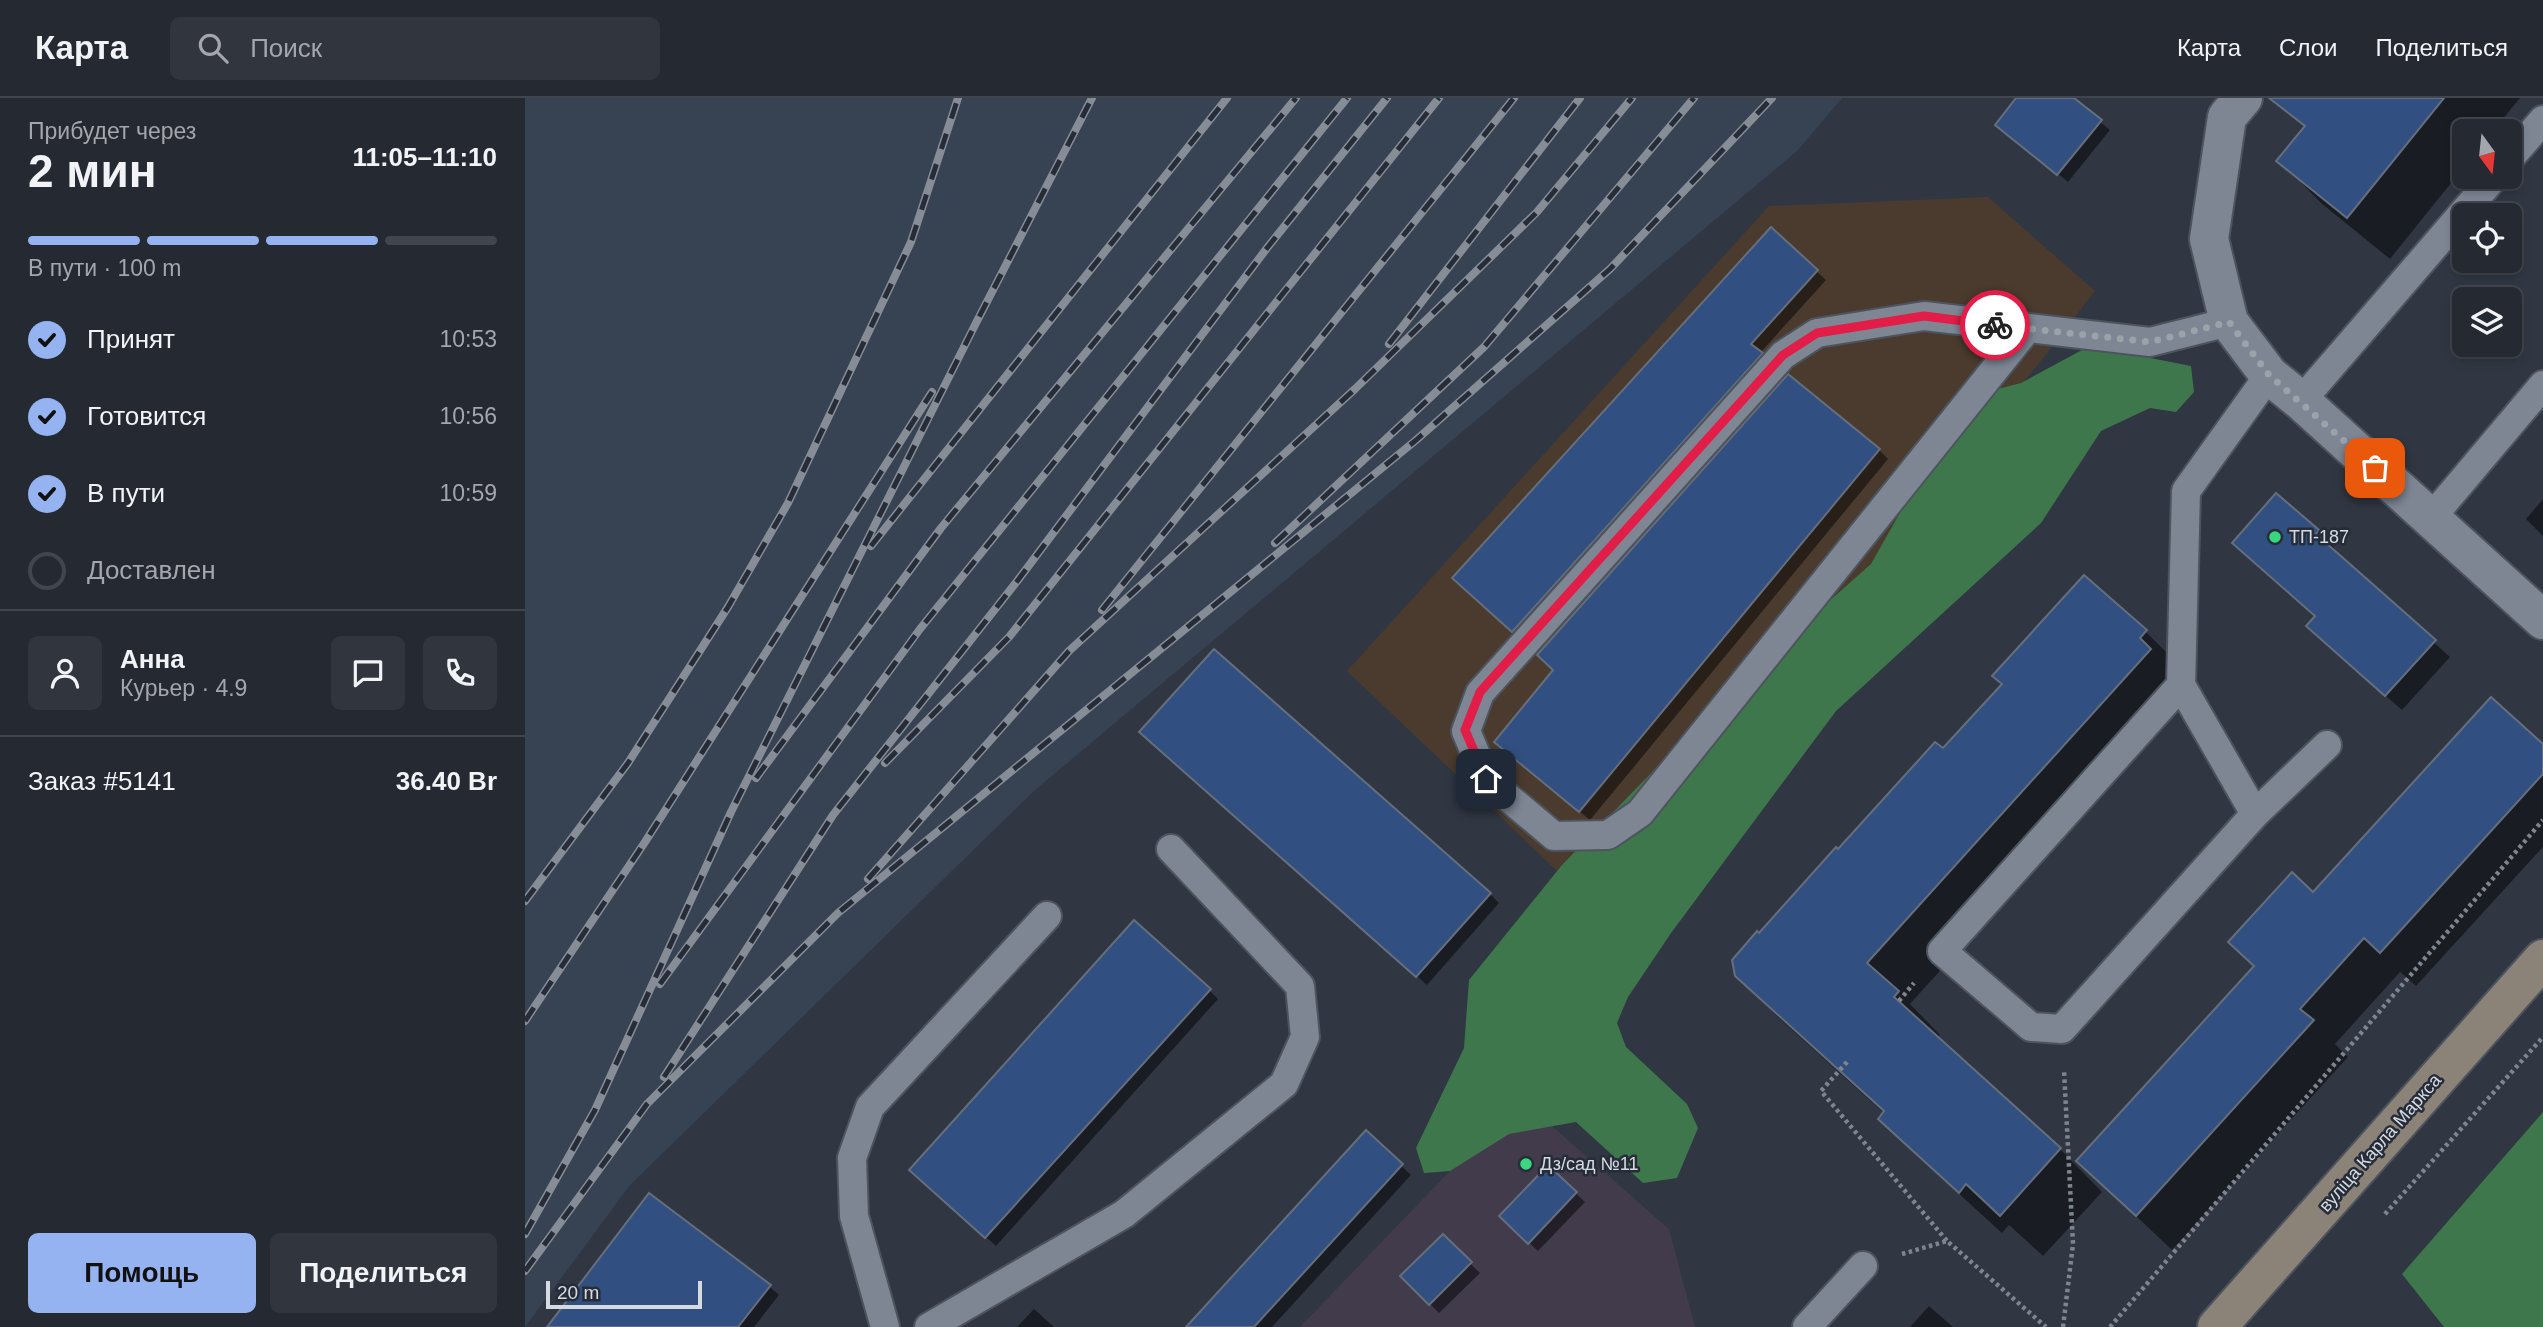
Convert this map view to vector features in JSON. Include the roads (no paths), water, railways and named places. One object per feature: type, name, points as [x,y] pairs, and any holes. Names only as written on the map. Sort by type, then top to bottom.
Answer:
[{"type":"main road","name":"вуліца Карла Маркса","points":[[2217,1327],[2543,959]]},
{"type":"street","points":[[2235,108],[2209,239],[2229,322],[2269,375],[2543,620]]},
{"type":"lane","points":[[2522,144],[2543,120]]},
{"type":"lane","points":[[2301,401],[2484,189]]},
{"type":"lane","points":[[2027,329],[1640,813],[1608,835],[1554,836],[1486,779],[1465,730],[1480,692],[1783,355],[1817,333],[1924,316],[2150,342],[2229,322]]},
{"type":"lane","points":[[2255,814],[2181,685],[2186,491],[2269,375]]},
{"type":"lane","points":[[2431,518],[2543,385]]},
{"type":"lane","points":[[2181,685],[1942,951],[2031,1027],[2062,1029],[2255,814],[2327,745]]},
{"type":"lane","points":[[929,1327],[1124,1214],[1284,1084],[1305,1038],[1300,986],[1171,849]]},
{"type":"lane","points":[[885,1327],[854,1216],[852,1158],[870,1107],[1047,916]]},
{"type":"lane","points":[[1807,1327],[1863,1266]]},
{"type":"railway","points":[[525,901],[628,763],[728,607],[788,503],[911,242],[958,98]]},
{"type":"railway","points":[[525,1234],[595,1110],[731,812],[1092,98]]},
{"type":"railway","points":[[871,546],[1227,98]]},
{"type":"railway","points":[[756,778],[941,528],[1296,98]]},
{"type":"railway","points":[[660,984],[920,629],[1347,98]]},
{"type":"railway","points":[[664,1077],[833,815],[1018,580],[1267,248],[1387,98]]},
{"type":"railway","points":[[885,763],[1009,637],[1439,98]]},
{"type":"railway","points":[[1102,610],[1514,98]]},
{"type":"railway","points":[[1389,344],[1580,98]]},
{"type":"railway","points":[[868,879],[1069,651],[1355,389],[1537,212],[1632,98]]},
{"type":"railway","points":[[1275,543],[1484,347],[1694,98]]},
{"type":"railway","points":[[525,1271],[647,1104],[838,913],[1415,441],[1610,269],[1772,98]]},
{"type":"railway","points":[[525,1021],[645,842],[932,392]]},
{"type":"place","name":"ТП-187","points":[[2275,537]]},
{"type":"place","name":"Дз/сад №11","points":[[1526,1164]]}]
